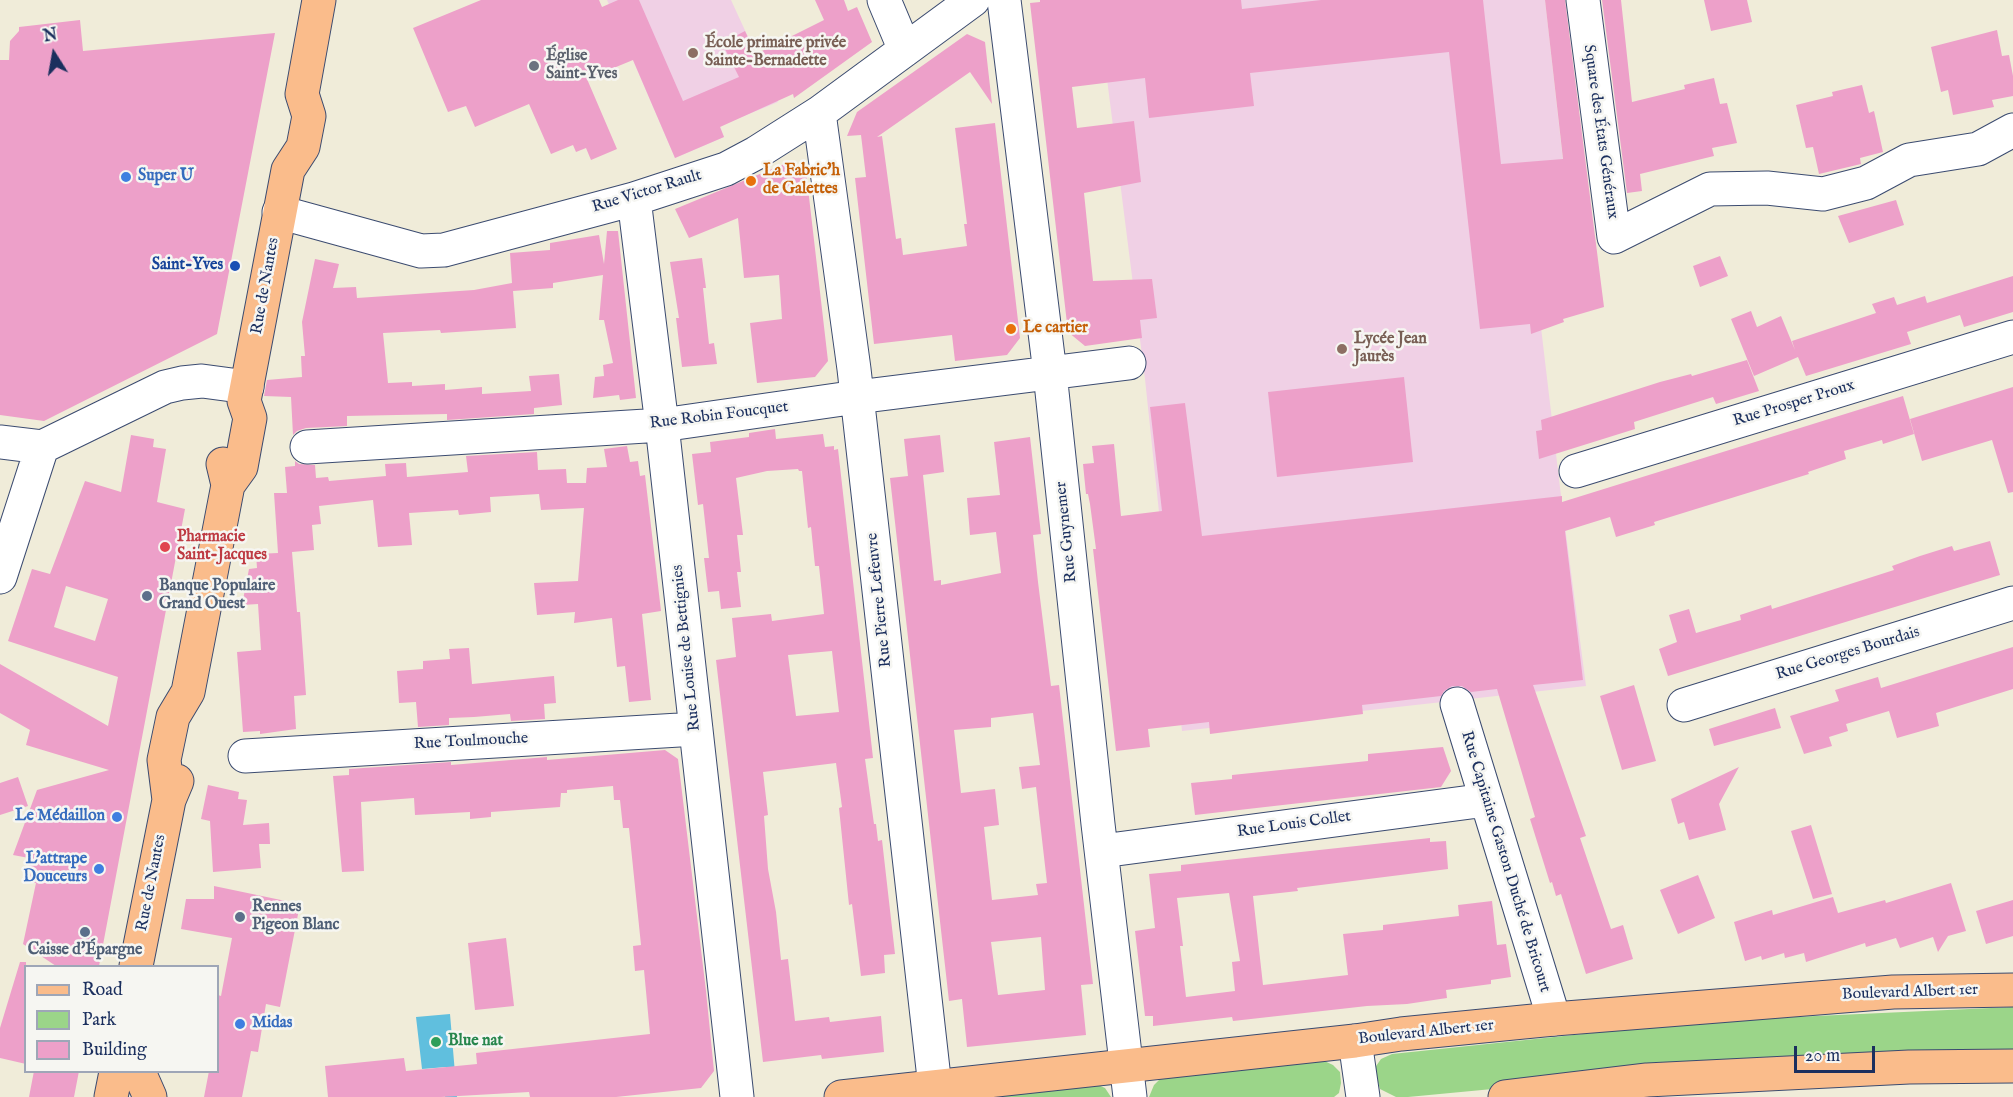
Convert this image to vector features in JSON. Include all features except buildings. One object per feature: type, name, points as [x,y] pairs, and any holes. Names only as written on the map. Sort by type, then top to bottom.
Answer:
[{"type":"main road","name":"Rue de Nantes","points":[[136,965],[169,800],[183,768],[188,749],[193,717],[188,692],[228,485],[241,467],[250,418],[245,394],[279,212],[288,170],[303,147],[309,116],[302,93],[319,0]]},
{"type":"main road","name":"Boulevard Albert 1er","points":[[841,1097],[935,1087],[1129,1081],[1401,1034],[1554,1019],[1893,992],[2013,990]]},
{"type":"main road","points":[[1506,1097],[1647,1080],[1909,1067],[2013,1066]]},
{"type":"main road","points":[[111,1097],[116,1073]]},
{"type":"main road","points":[[140,1073],[150,1097]]},
{"type":"street","points":[[884,0],[906,50]]},
{"type":"street","name":"Rue Victor Rault","points":[[279,212],[421,251],[444,250],[634,199],[726,169],[756,153],[819,113],[973,0]]},
{"type":"street","name":"Rue Guynemer","points":[[1004,0],[1050,373],[1101,850],[1129,1081]]},
{"type":"street","name":"Square des États Généraux","points":[[1583,0],[1614,237],[1710,189],[1767,188],[1823,194],[1866,183],[1909,160],[1978,149],[2013,130]]},
{"type":"street","name":"Rue Pierre Lefeuvre","points":[[819,113],[857,397],[935,1087]]},
{"type":"street","name":"Rue Louise de Bettignies","points":[[634,199],[662,425],[737,1097]]},
{"type":"street","name":"Rue Prosper Proux","points":[[1576,471],[2013,337]]},
{"type":"street","name":"Rue Robin Foucquet","points":[[307,447],[662,425],[857,397],[1129,363]]},
{"type":"street","points":[[0,442],[42,447],[165,387],[182,383],[202,381],[245,394]]},
{"type":"street","points":[[0,577],[42,447]]},
{"type":"street","name":"Rue Georges Bourdais","points":[[1684,705],[2013,603]]},
{"type":"street","name":"Rue Capitaine Gaston Duché de Bricourt","points":[[1456,704],[1554,1019]]},
{"type":"street","name":"Rue Toulmouche","points":[[244,756],[696,729]]},
{"type":"street","name":"Rue Louis Collet","points":[[1101,850],[1486,800]]},
{"type":"street","points":[[1355,1041],[1363,1097]]},
{"type":"shaded area","name":"École primaire privée Sainte-Bernadette","points":[[607,0],[731,0],[778,102],[720,126],[724,137],[675,158]]},
{"type":"shaded area","name":"Lycée Jean Jaurès","points":[[1097,0],[1545,0],[1579,304],[1540,319],[1586,686],[1182,731],[1145,379]]},
{"type":"green space","points":[[2013,1007],[2013,1053],[1841,1056],[1408,1097],[1396,1097],[1380,1089],[1374,1069],[1381,1059],[1392,1054],[1707,1021]]},
{"type":"green space","points":[[1320,1059],[1333,1065],[1340,1072],[1339,1093],[1334,1097],[1149,1097],[1154,1085],[1161,1078]]},
{"type":"green space","points":[[1091,1082],[1105,1088],[1111,1097],[957,1097]]},
{"type":"water","name":"Blue nat","points":[[450,1014],[457,1097],[445,1097],[446,1067],[422,1069],[416,1017]]},
{"type":"place","name":"École primaire privée Sainte-Bernadette","points":[[693,53]]},
{"type":"place","name":"Église Saint-Yves","points":[[534,66]]},
{"type":"place","name":"Super U","points":[[126,177]]},
{"type":"place","name":"La Fabric'h de Galettes","points":[[751,181]]},
{"type":"place","name":"Saint-Yves","points":[[235,266]]},
{"type":"place","name":"Le cartier","points":[[1011,329]]},
{"type":"place","name":"Lycée Jean Jaurès","points":[[1342,349]]},
{"type":"place","name":"Pharmacie Saint-Jacques","points":[[165,547]]},
{"type":"place","name":"Banque Populaire Grand Ouest","points":[[147,596]]},
{"type":"place","name":"Le Médaillon","points":[[117,817]]},
{"type":"place","name":"L'attrape Douceurs","points":[[99,869]]},
{"type":"place","name":"Rennes Pigeon Blanc","points":[[240,917]]},
{"type":"place","name":"Caisse d'Épargne","points":[[85,932]]},
{"type":"place","name":"Midas","points":[[240,1024]]},
{"type":"place","name":"Blue nat","points":[[436,1042]]}]
